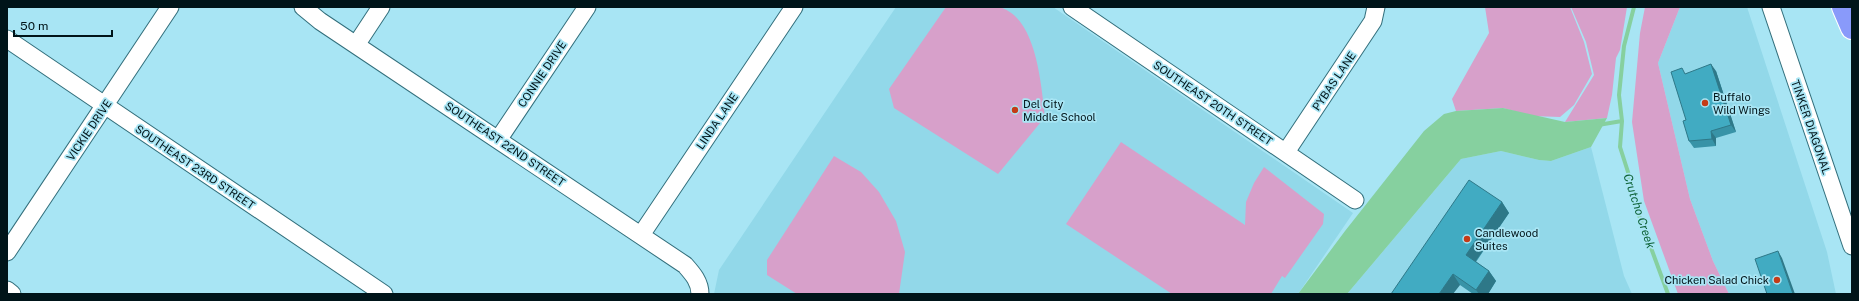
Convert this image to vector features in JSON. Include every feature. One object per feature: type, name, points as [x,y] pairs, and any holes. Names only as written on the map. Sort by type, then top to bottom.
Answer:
[{"type":"highway","points":[[1843,7],[1852,28]]},
{"type":"street","name":"VICKIE DRIVE","points":[[7,252],[170,7]]},
{"type":"street","name":"SOUTHEAST 22ND STREET","points":[[303,7],[320,21],[685,265],[693,274],[700,290]]},
{"type":"street","points":[[356,45],[381,7]]},
{"type":"street","name":"CONNIE DRIVE","points":[[498,140],[587,7]]},
{"type":"street","name":"LINDA LANE","points":[[641,235],[794,7]]},
{"type":"street","name":"SOUTHEAST 20TH STREET","points":[[1072,7],[1355,200]]},
{"type":"street","name":"PYBAS LANE","points":[[1286,152],[1373,21],[1376,7]]},
{"type":"street","name":"TINKER DIAGONAL","points":[[1771,7],[1852,246]]},
{"type":"street","name":"SOUTHEAST 23RD STREET","points":[[7,39],[384,294]]},
{"type":"street","points":[[7,290],[12,294]]},
{"type":"shaded area","points":[[994,6],[1012,13],[1022,24],[1035,54],[1039,71],[1045,117],[998,174],[894,108],[889,89],[946,7]]},
{"type":"shaded area","name":"Del City Middle School","points":[[896,7],[1053,7],[1353,213],[1298,294],[714,294],[719,270]]},
{"type":"shaded area","points":[[1485,7],[1570,7],[1584,42],[1592,74],[1574,105],[1560,117],[1532,116],[1503,108],[1456,111],[1452,99],[1489,33]]},
{"type":"shaded area","points":[[1571,7],[1627,7],[1620,50],[1616,58],[1612,95],[1607,118],[1565,122],[1594,75],[1586,42]]},
{"type":"shaded area","points":[[1645,7],[1680,7],[1658,63],[1690,199],[1713,261],[1729,294],[1678,294],[1644,201],[1632,122],[1640,33]]},
{"type":"shaded area","points":[[1680,7],[1747,7],[1827,252],[1836,294],[1729,294],[1713,261],[1690,199],[1658,63]]},
{"type":"shaded area","points":[[1503,108],[1565,122],[1607,118],[1591,147],[1551,161],[1539,160],[1501,151],[1461,159],[1347,294],[1298,294],[1345,231],[1424,131],[1444,114],[1456,111]]},
{"type":"shaded area","points":[[1121,142],[1245,225],[1246,202],[1254,183],[1264,167],[1324,214],[1323,224],[1285,278],[1282,276],[1271,294],[1172,294],[1066,224]]},
{"type":"shaded area","points":[[1591,147],[1624,276],[1632,294],[1347,294],[1461,159],[1501,151],[1539,160],[1551,161]]},
{"type":"shaded area","points":[[834,156],[861,172],[879,192],[896,221],[905,252],[899,294],[797,294],[767,275],[767,260]]},
{"type":"building","name":"Buffalo Wild Wings","points":[[1711,64],[1731,125],[1711,131],[1712,139],[1689,141],[1683,121],[1686,120],[1671,72],[1682,68],[1685,74]]},
{"type":"building","name":"Candlewood Suites","points":[[1469,180],[1502,202],[1466,255],[1489,271],[1476,290],[1453,274],[1439,294],[1391,294]]},
{"type":"building","name":"Chicken Salad Chick","points":[[1778,251],[1793,294],[1767,294],[1755,259]]},
{"type":"waterway","name":"Crutcho Creek","points":[[1634,7],[1624,46],[1619,95],[1622,121],[1620,147],[1628,172],[1633,199],[1668,294]]},
{"type":"waterway","points":[[1598,125],[1622,121]]},
{"type":"place","name":"Buffalo Wild Wings","points":[[1705,103]]},
{"type":"place","name":"Del City Middle School","points":[[1015,110]]},
{"type":"place","name":"Candlewood Suites","points":[[1467,239]]},
{"type":"place","name":"Chicken Salad Chick","points":[[1777,280]]}]
